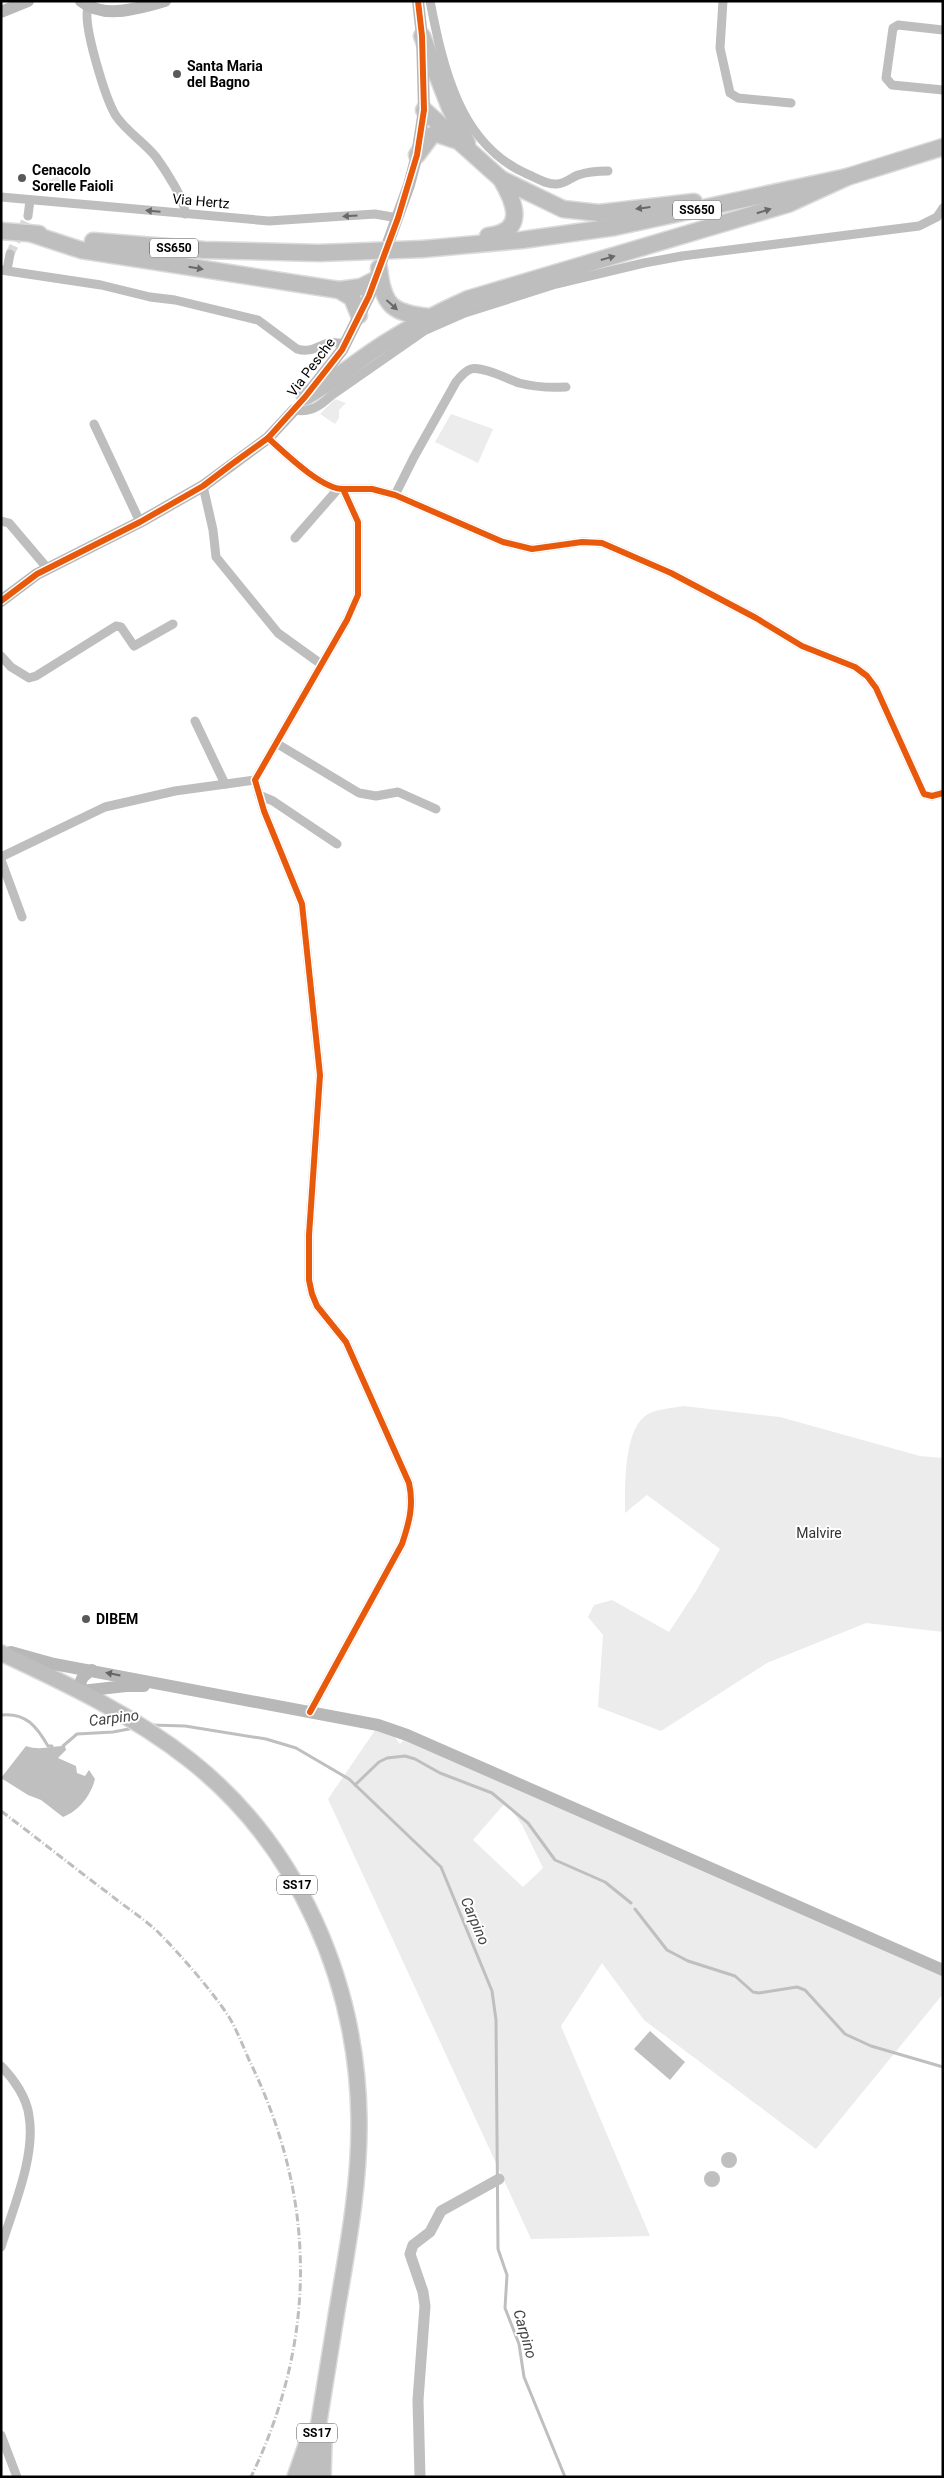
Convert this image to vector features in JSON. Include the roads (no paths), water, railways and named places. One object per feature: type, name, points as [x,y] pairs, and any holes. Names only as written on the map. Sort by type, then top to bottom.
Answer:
[{"type":"highway","points":[[422,36],[458,125],[470,149]]},
{"type":"highway","points":[[424,110],[438,108],[446,111],[458,125]]},
{"type":"highway","points":[[423,249],[501,234],[510,227],[514,216],[514,200],[501,179],[470,149],[424,110]]},
{"type":"highway","points":[[417,155],[427,140],[437,134],[449,137],[470,149]]},
{"type":"highway","name":"SS650","points":[[1,230],[138,246],[204,250],[319,253],[423,249],[522,240],[615,227],[847,177],[943,147]]},
{"type":"highway","points":[[306,397],[326,386],[384,344],[429,317],[485,294],[788,204],[847,177]]},
{"type":"highway","points":[[501,179],[563,209],[600,213],[778,192]]},
{"type":"highway","points":[[29,233],[81,250],[339,290],[361,288],[377,274],[383,294],[388,303],[396,310],[429,317]]},
{"type":"highway","points":[[339,290],[352,298],[359,315]]},
{"type":"main road","points":[[1,12],[28,1]]},
{"type":"main road","points":[[84,4],[102,11],[119,12],[165,1]]},
{"type":"main road","name":"Via Pesche","points":[[306,397],[345,344],[359,315],[398,218],[417,155],[424,110],[422,36],[418,1]]},
{"type":"main road","name":"Via Pesche","points":[[1,601],[37,574],[140,522],[203,486],[268,438],[294,410]]},
{"type":"main road","points":[[1,1648],[54,1664],[378,1725],[422,1740],[943,1970]]},
{"type":"main road","name":"SS17","points":[[1,1653],[120,1711],[191,1761],[251,1818],[280,1858],[305,1898],[338,1977],[348,2018],[358,2096],[358,2156],[351,2231],[310,2477]]},
{"type":"main road","points":[[92,1670],[84,1674],[80,1683],[81,1691],[126,1686],[169,1687]]},
{"type":"main road","points":[[120,1711],[114,1700],[117,1693],[126,1686]]},
{"type":"main road","points":[[295,2477],[325,2390]]},
{"type":"main road","points":[[323,2477],[325,2390]]},
{"type":"street","points":[[430,1],[439,48],[451,86],[461,108],[486,147],[504,162],[549,183],[558,184],[579,174],[608,171]]},
{"type":"street","points":[[723,1],[720,48],[730,93],[738,98],[791,103]]},
{"type":"street","points":[[84,4],[89,41],[115,114],[127,130],[156,158],[184,204],[185,214]]},
{"type":"street","points":[[943,30],[898,25],[893,28],[886,78],[892,85],[943,90]]},
{"type":"street","name":"Via Hertz","points":[[1,197],[269,221],[375,214],[398,218]]},
{"type":"street","points":[[28,216],[30,200]]},
{"type":"street","points":[[294,410],[303,411],[319,407],[332,395],[424,331],[504,299],[651,261],[919,226],[937,217],[943,208]]},
{"type":"street","points":[[10,254],[4,270],[175,300],[258,320],[297,349],[303,351],[316,349],[330,343],[345,344]]},
{"type":"street","points":[[395,496],[456,382],[471,369],[481,370],[521,383],[548,388],[566,387]]},
{"type":"street","name":"Via Pesche","points":[[294,410],[306,397]]},
{"type":"street","points":[[94,424],[140,522]]},
{"type":"street","points":[[268,438],[296,462],[341,489],[372,489],[395,496],[503,542],[532,548],[582,542],[602,543],[671,573],[756,618],[802,646],[855,668],[867,676],[876,688],[924,794],[932,796],[943,793]]},
{"type":"street","points":[[203,486],[213,530],[216,557],[278,634],[321,664]]},
{"type":"street","points":[[295,538],[341,489]]},
{"type":"street","points":[[310,1712],[398,1552],[409,1522],[413,1500],[409,1483],[346,1342],[317,1306],[309,1280],[312,1180],[320,1075],[316,1026],[302,904],[255,780],[348,620],[358,596],[358,522],[341,489]]},
{"type":"street","points":[[1,522],[9,523],[48,569]]},
{"type":"street","points":[[1,656],[11,667],[29,678],[36,676],[116,626],[121,627],[134,646],[173,624]]},
{"type":"street","points":[[195,721],[225,784]]},
{"type":"street","points":[[276,743],[359,793],[376,796],[398,792],[436,809]]},
{"type":"street","points":[[22,917],[1,859],[105,807],[175,791],[255,780]]},
{"type":"street","points":[[260,795],[273,801],[337,844]]},
{"type":"street","points":[[1,2066],[14,2079],[30,2115],[29,2153],[1,2247]]},
{"type":"street","points":[[1,2435],[17,2477]]},
{"type":"waterway","name":"Carpino","points":[[1,1715],[24,1718],[35,1727],[48,1746],[52,1746]]},
{"type":"waterway","name":"Carpino","points":[[151,1725],[185,1726],[266,1739],[296,1748],[349,1779],[441,1867],[492,1991],[496,2020],[498,2249],[507,2275],[505,2308],[519,2344],[524,2377],[565,2477]]},
{"type":"waterway","name":"Carpino","points":[[63,1746],[77,1734],[113,1732],[134,1728]]},
{"type":"waterway","points":[[355,1785],[379,1762],[387,1758],[405,1756],[415,1759],[440,1773],[492,1793],[528,1823],[555,1860],[605,1882],[631,1903]]},
{"type":"waterway","points":[[635,1909],[667,1950],[688,1961],[735,1976],[753,1992],[759,1993],[797,1987],[805,1990],[845,2034],[871,2046],[943,2067]]},
{"type":"waterway","points":[[420,2477],[418,2400],[425,2306],[423,2292],[410,2254],[413,2245],[430,2232],[441,2211],[499,2179]]},
{"type":"tunnel","points":[[10,254],[28,216]]},
{"type":"railway","points":[[1,1811],[146,1922],[186,1962],[214,1996],[232,2023],[273,2115],[288,2167],[297,2219],[300,2270],[297,2322],[288,2374],[273,2426],[251,2477]]},
{"type":"place","name":"Santa Maria del Bagno","points":[[177,74]]},
{"type":"place","name":"Cenacolo Sorelle Faioli","points":[[22,178]]},
{"type":"place","name":"DIBEM","points":[[86,1619]]},
{"type":"park label","name":"Malvire","points":[[819,1533]]}]
